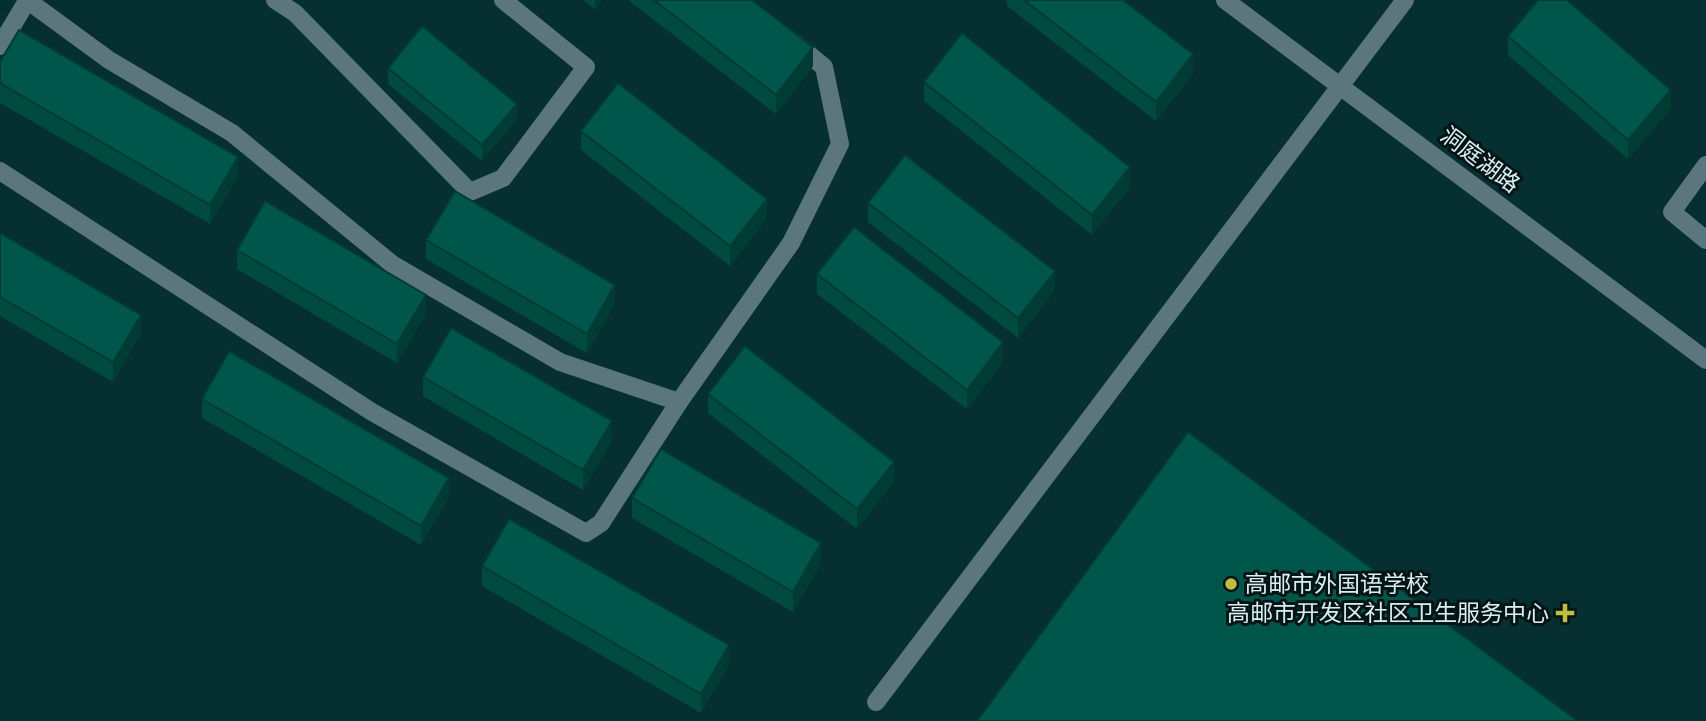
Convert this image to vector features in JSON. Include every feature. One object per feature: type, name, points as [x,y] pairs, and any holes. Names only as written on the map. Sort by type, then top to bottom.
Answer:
[{"type":"street","points":[[0,46],[27,0],[108,60],[232,133],[392,264],[560,362],[679,402]]},
{"type":"street","points":[[275,0],[295,13],[470,192],[503,178],[586,67],[503,0]]},
{"type":"street","name":"洞庭湖路","points":[[1225,0],[1706,360]]},
{"type":"street","points":[[876,702],[1405,0]]},
{"type":"street","points":[[0,171],[372,412],[586,533],[601,523],[679,402],[790,243],[841,144],[824,67],[784,33]]},
{"type":"street","points":[[1706,165],[1672,212],[1706,240]]},
{"type":"building","points":[[654,0],[752,0],[813,47],[776,95]]},
{"type":"building","points":[[1024,0],[1123,0],[1193,54],[1156,102]]},
{"type":"building","points":[[1538,0],[1567,0],[1671,90],[1628,140],[1508,36]]},
{"type":"building","points":[[422,26],[517,104],[482,145],[388,68]]},
{"type":"building","points":[[19,30],[238,157],[210,205],[0,83],[0,62]]},
{"type":"building","points":[[962,33],[1130,167],[1092,215],[924,82]]},
{"type":"building","points":[[618,83],[767,199],[730,246],[581,131]]},
{"type":"building","points":[[905,155],[1055,271],[1018,318],[868,203]]},
{"type":"building","points":[[455,191],[615,285],[587,334],[426,240]]},
{"type":"building","points":[[265,201],[426,295],[397,344],[237,250]]},
{"type":"building","points":[[854,227],[1003,342],[967,390],[817,274]]},
{"type":"building","points":[[0,233],[141,315],[113,362],[0,297]]},
{"type":"building","points":[[451,328],[612,421],[583,470],[423,377]]},
{"type":"building","points":[[745,346],[894,462],[857,509],[708,394]]},
{"type":"building","points":[[229,351],[449,478],[421,526],[202,399]]},
{"type":"building","name":"高邮市外国语学校","points":[[1188,432],[1578,721],[977,721]]},
{"type":"building","points":[[661,449],[821,543],[793,592],[632,498]]},
{"type":"building","points":[[509,519],[729,645],[701,694],[482,566]]},
{"type":"place","name":"高邮市外国语学校","points":[[1231,584]]},
{"type":"place","name":"高邮市开发区社区卫生服务中心","points":[[1565,613]]}]
